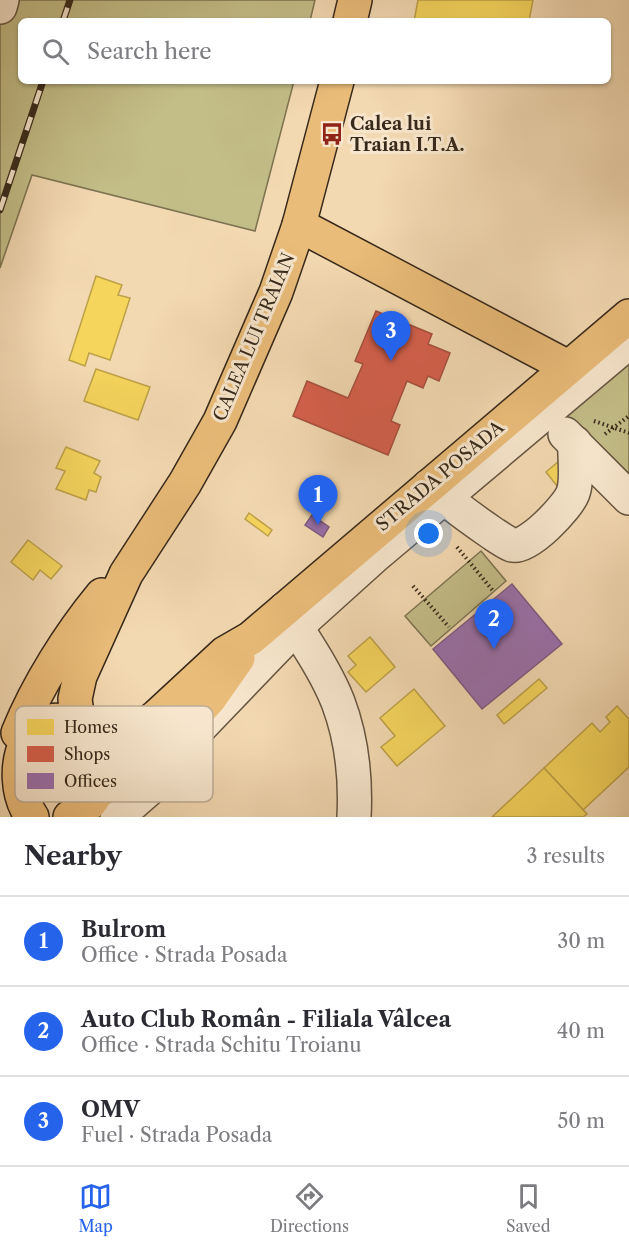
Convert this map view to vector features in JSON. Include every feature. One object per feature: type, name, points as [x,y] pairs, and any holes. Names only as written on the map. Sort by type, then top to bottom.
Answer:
[{"type":"main road","points":[[351,18],[355,0]]},
{"type":"main road","name":"CALEA LUI TRAIAN","points":[[77,706],[75,699],[80,676],[126,574],[220,421],[263,324],[299,225],[336,84]]},
{"type":"main road","points":[[299,225],[568,367]]},
{"type":"main road","name":"STRADA POSADA","points":[[168,706],[225,653],[290,618],[535,408],[568,367],[629,316]]},
{"type":"main road","name":"CALEA LUI TRAIAN","points":[[29,706],[89,611],[108,588],[126,574]]},
{"type":"main road","name":"STRADA POSADA","points":[[203,706],[251,638]]},
{"type":"main road","name":"CALEA LUI TRAIAN","points":[[1,764],[7,747],[15,738]]},
{"type":"main road","points":[[1,764],[2,780],[8,796],[18,809],[32,817]]},
{"type":"main road","name":"STRADA POSADA","points":[[70,817],[107,805]]},
{"type":"street","points":[[0,7],[2,0]]},
{"type":"street","points":[[629,342],[535,408],[575,442],[629,498]]},
{"type":"street","points":[[436,492],[510,544],[519,546],[552,521],[571,498],[575,486],[575,442]]},
{"type":"street","points":[[213,711],[290,618],[328,681],[341,712],[354,766],[356,789],[354,817]]},
{"type":"path","points":[[457,547],[494,592]]},
{"type":"path","points":[[413,586],[449,627]]},
{"type":"shaded area","points":[[0,0],[315,0],[311,18],[18,18],[18,84],[293,84],[255,231],[32,175],[0,268]]},
{"type":"shaded area","points":[[629,353],[629,479],[560,411]]},
{"type":"shaded area","points":[[481,551],[506,581],[431,646],[405,616]]},
{"type":"building: Homes","points":[[418,0],[533,0],[530,18],[415,18]]},
{"type":"building: Homes","points":[[96,276],[122,285],[118,295],[130,298],[110,360],[89,353],[85,366],[69,360]]},
{"type":"building: Homes","points":[[96,369],[150,387],[138,420],[84,401]]},
{"type":"building: Homes","points":[[66,447],[100,461],[94,473],[101,477],[96,492],[89,490],[86,500],[56,489],[65,471],[56,468]]},
{"type":"building: Homes","points":[[559,461],[570,475],[557,486],[546,472]]},
{"type":"building: Homes","points":[[249,513],[272,530],[268,536],[245,519]]},
{"type":"building: Homes","points":[[28,540],[62,566],[51,579],[40,570],[33,580],[11,562]]},
{"type":"building: Homes","points":[[370,637],[395,667],[366,692],[348,672],[356,665],[348,656]]},
{"type":"building: Homes","points":[[539,679],[547,688],[504,724],[497,715]]},
{"type":"building: Homes","points":[[414,689],[445,726],[397,766],[381,747],[395,736],[380,718]]},
{"type":"building: Homes","points":[[617,706],[629,719],[629,767],[583,810],[544,768],[592,723],[600,732],[610,722],[606,717]]},
{"type":"building: Homes","points":[[544,768],[587,814],[583,817],[492,817]]},
{"type":"building: Shops","points":[[376,311],[432,334],[428,344],[450,353],[439,381],[428,376],[423,388],[407,381],[391,421],[400,425],[388,455],[293,416],[307,381],[348,398],[363,364],[355,361]]},
{"type":"building: Offices","points":[[312,515],[329,527],[323,537],[305,525]]},
{"type":"building: Offices","points":[[512,584],[562,644],[482,709],[433,649]]},
{"type":"railway","points":[[64,18],[70,0]]},
{"type":"railway","points":[[0,210],[42,84]]},
{"type":"place","name":"Calea lui Traian I.T.A.","points":[[332,134]]},
{"type":"place","name":"OMV","points":[[391,361]]},
{"type":"place","name":"Bulrom","points":[[318,525]]},
{"type":"place","name":"Auto Club Român - Filiala Vâlcea","points":[[494,649]]}]
